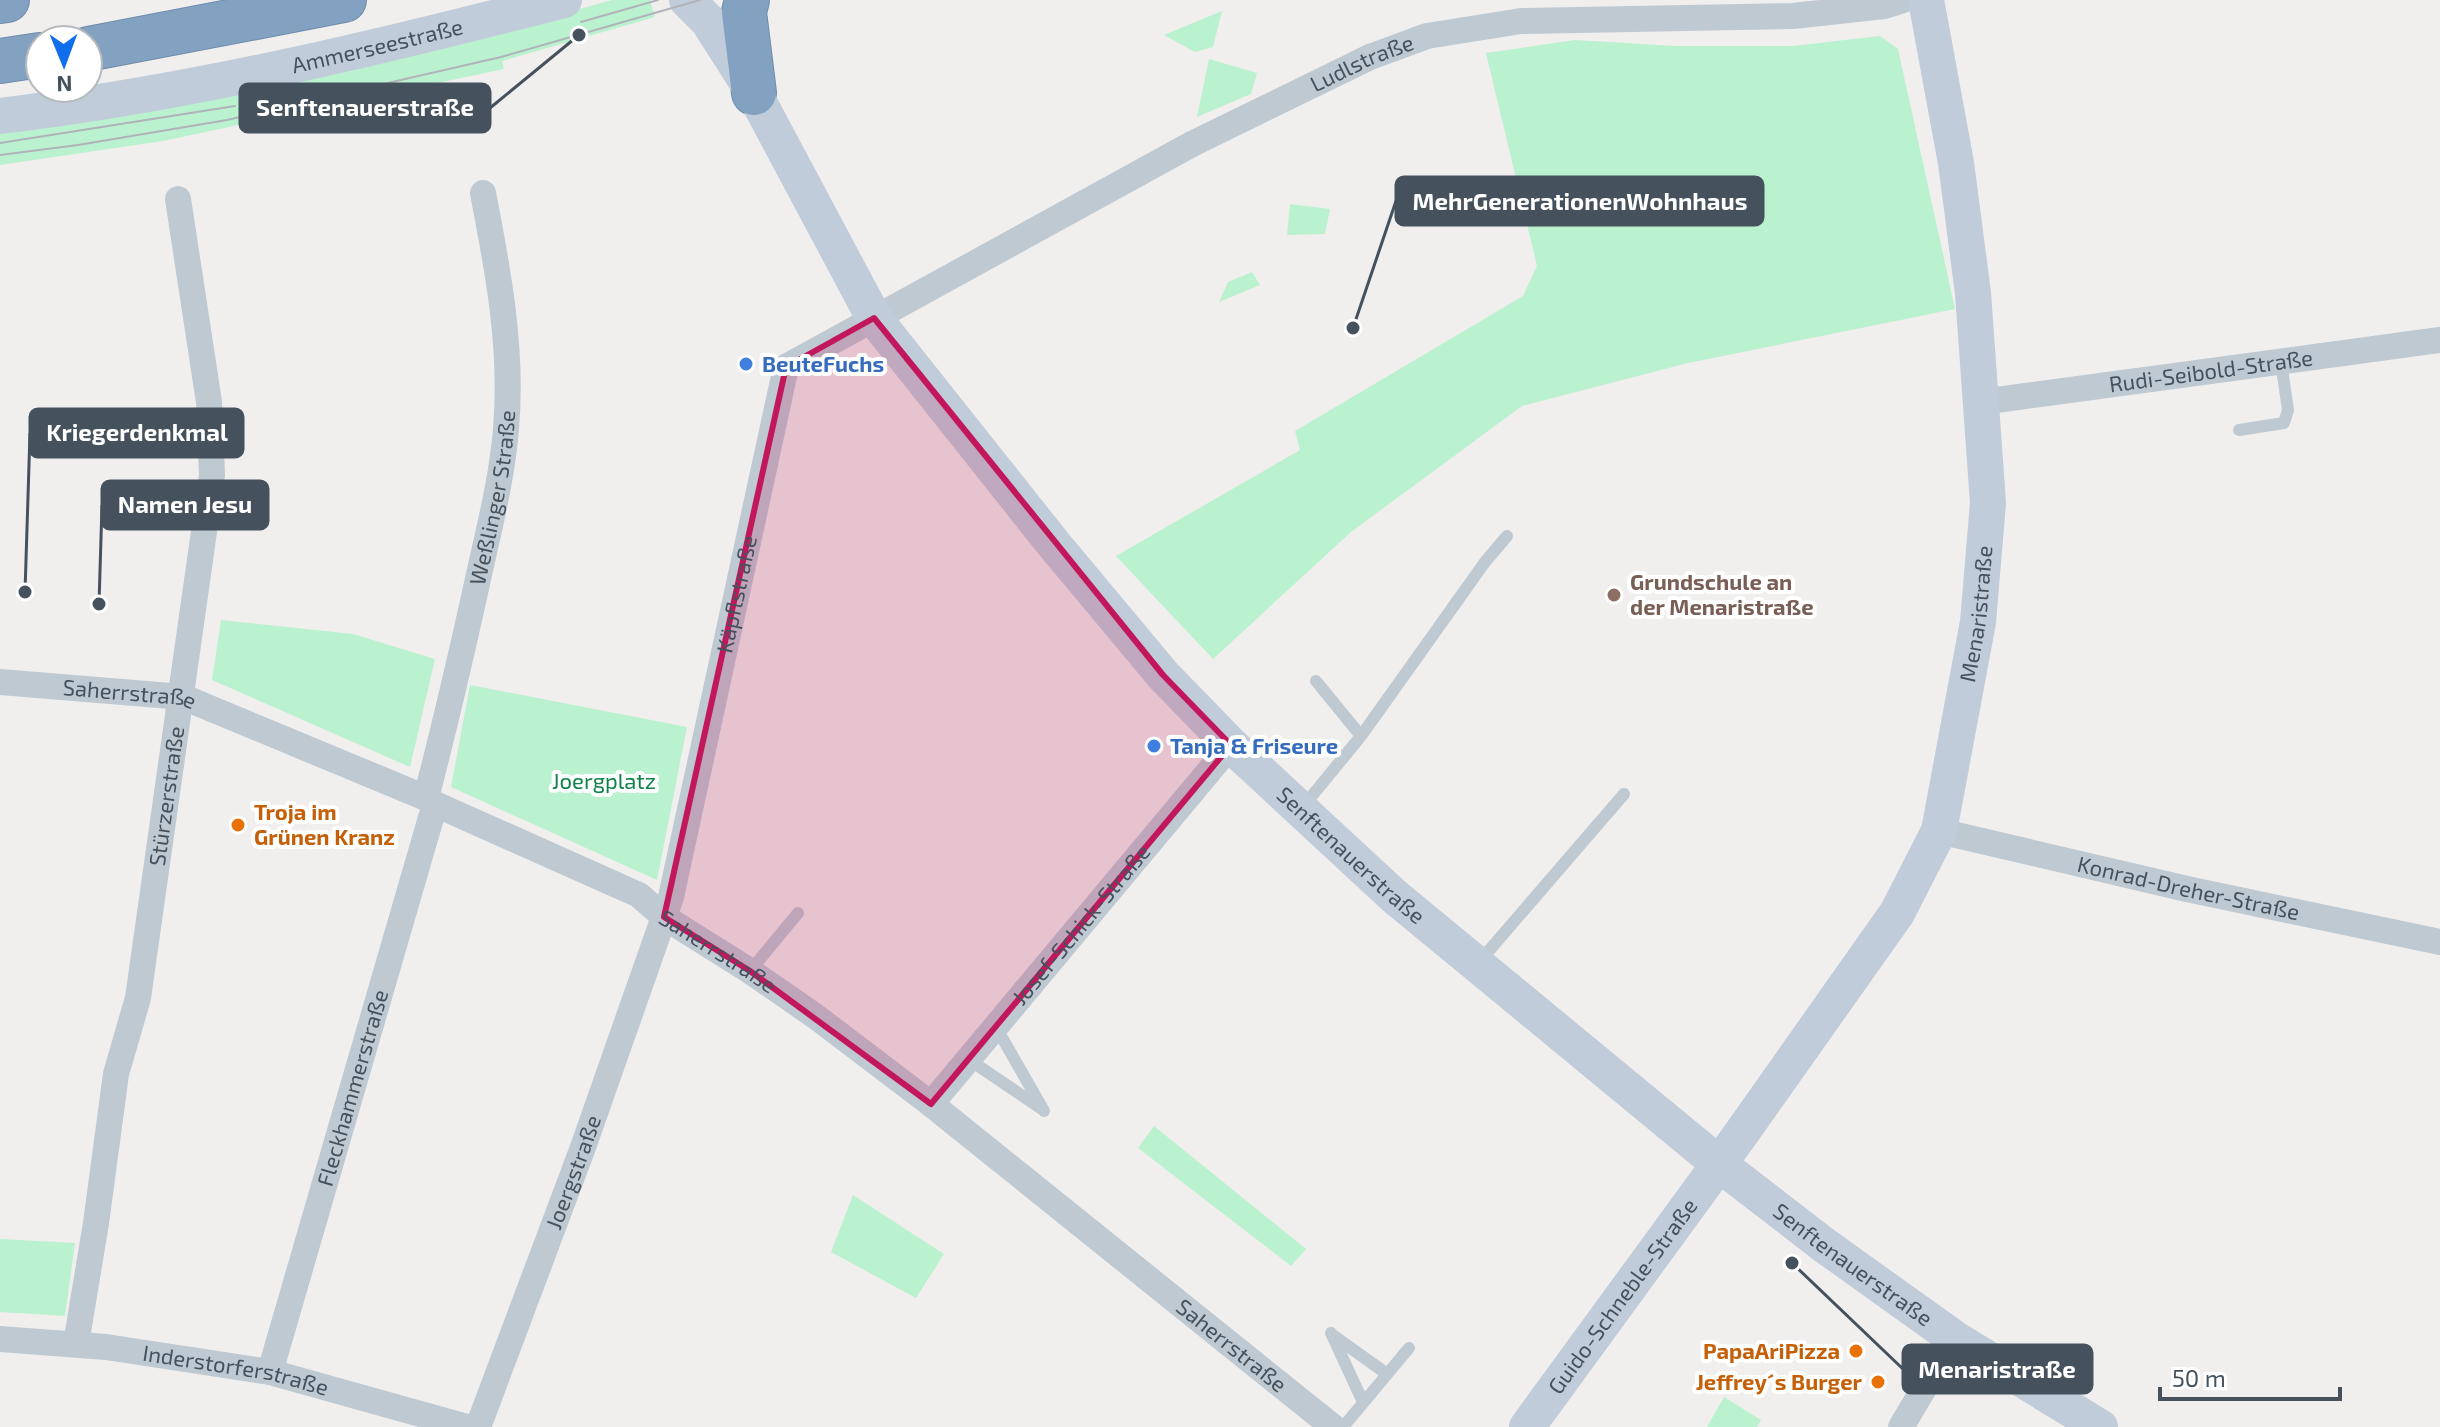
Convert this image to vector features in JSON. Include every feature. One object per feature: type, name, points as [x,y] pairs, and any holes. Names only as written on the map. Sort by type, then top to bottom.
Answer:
[{"type":"highway","points":[[0,1],[7,0]]},
{"type":"highway","points":[[104,46],[344,0]]},
{"type":"highway","points":[[747,0],[744,12],[754,93]]},
{"type":"highway","points":[[0,61],[24,57]]},
{"type":"street","name":"Ammerseestraße","points":[[0,116],[249,75],[410,40],[564,0]]},
{"type":"street","name":"Senftenauerstraße","points":[[687,0],[708,21],[754,93],[874,318],[1059,551],[1163,675],[1231,745],[1394,896],[1719,1164],[1824,1245],[1954,1338],[2100,1427]]},
{"type":"street","name":"Ludlstraße","points":[[874,318],[1192,144],[1370,57],[1427,36],[1521,21],[1793,16],[1884,6],[1903,0]]},
{"type":"street","name":"Menaristraße","points":[[1719,1164],[1897,913],[1939,831],[1978,622],[1988,503],[1973,293],[1956,163],[1926,0]]},
{"type":"street","name":"Weßlinger Straße","points":[[430,801],[500,477],[506,428],[508,372],[499,277],[483,193]]},
{"type":"street","name":"Stürzerstraße","points":[[76,1344],[116,1074],[138,998],[212,475],[209,402],[178,199]]},
{"type":"street","name":"Käpflstraße","points":[[664,917],[786,367],[874,318]]},
{"type":"street","name":"Rudi-Seibold-Straße","points":[[1981,402],[2440,340]]},
{"type":"street","name":"Saherrstraße","points":[[0,682],[183,697],[430,801],[639,895],[664,917],[750,971],[931,1104],[1186,1312],[1333,1427]]},
{"type":"street","name":"Josef-Schick-Straße","points":[[931,1104],[1231,745]]},
{"type":"street","name":"Fleckhammerstraße","points":[[270,1372],[430,801]]},
{"type":"street","name":"Konrad-Dreher-Straße","points":[[1939,831],[2187,889],[2440,942]]},
{"type":"street","name":"Joergstraße","points":[[478,1427],[582,1150],[664,917]]},
{"type":"street","name":"Guido-Schneble-Straße","points":[[1527,1427],[1719,1164]]},
{"type":"street","points":[[1901,1427],[1954,1338]]},
{"type":"street","name":"Inderstorferstraße","points":[[0,1339],[76,1344],[270,1372],[427,1421],[467,1427]]},
{"type":"lane","points":[[2239,430],[2284,423],[2288,410],[2281,362]]},
{"type":"lane","points":[[1301,809],[1361,736],[1485,562],[1507,536]]},
{"type":"lane","points":[[1316,681],[1361,736]]},
{"type":"lane","points":[[1476,965],[1624,794]]},
{"type":"lane","points":[[750,971],[798,913]]},
{"type":"lane","points":[[968,1059],[1044,1111],[995,1025]]},
{"type":"lane","points":[[1363,1402],[1331,1333],[1387,1374]]},
{"type":"lane","points":[[1343,1427],[1409,1348]]},
{"type":"highlighted area","points":[[874,318],[1163,675],[1231,745],[931,1104],[750,971],[664,917],[786,367]]},
{"type":"green space","points":[[612,0],[650,0],[655,17],[502,61],[504,69],[163,141],[0,165],[0,133],[457,43]]},
{"type":"green space","points":[[1222,11],[1213,47],[1195,52],[1164,35]]},
{"type":"green space","points":[[1880,36],[1898,49],[1955,309],[1688,363],[1522,406],[1351,532],[1213,659],[1116,556],[1300,450],[1295,431],[1523,296],[1537,266],[1486,53],[1575,40],[1674,46],[1793,46]]},
{"type":"green space","points":[[1209,59],[1257,73],[1251,94],[1197,117]]},
{"type":"green space","points":[[1290,204],[1330,209],[1325,234],[1287,235]]},
{"type":"green space","points":[[1252,272],[1260,285],[1219,302],[1228,282]]},
{"type":"green space","points":[[221,620],[353,634],[435,659],[410,767],[212,680]]},
{"type":"green space","name":"Joergplatz","points":[[470,685],[687,727],[657,880],[451,787]]},
{"type":"green space","points":[[1154,1126],[1306,1249],[1291,1266],[1138,1148]]},
{"type":"green space","points":[[853,1195],[944,1254],[916,1298],[831,1252]]},
{"type":"green space","points":[[0,1239],[75,1243],[65,1316],[0,1312]]},
{"type":"green space","points":[[1724,1397],[1761,1420],[1757,1427],[1707,1427]]},
{"type":"tram line","points":[[581,22],[658,0]]},
{"type":"tram line","points":[[0,155],[227,120],[501,57],[700,0]]},
{"type":"tram line","points":[[0,143],[235,106]]},
{"type":"place","name":"Senftenauerstraße","points":[[579,35]]},
{"type":"place","name":"MehrGenerationenWohnhaus","points":[[1353,328]]},
{"type":"place","name":"BeuteFuchs","points":[[746,364]]},
{"type":"place","name":"Kriegerdenkmal","points":[[25,592]]},
{"type":"place","name":"Grundschule an der Menaristraße","points":[[1614,595]]},
{"type":"place","name":"Namen Jesu","points":[[99,604]]},
{"type":"place","name":"Tanja & Friseure","points":[[1154,746]]},
{"type":"place","name":"Troja im Grünen Kranz","points":[[238,825]]},
{"type":"place","name":"Menaristraße","points":[[1792,1263]]},
{"type":"place","name":"PapaAriPizza","points":[[1856,1351]]},
{"type":"place","name":"Jeffrey´s Burger","points":[[1878,1382]]}]
